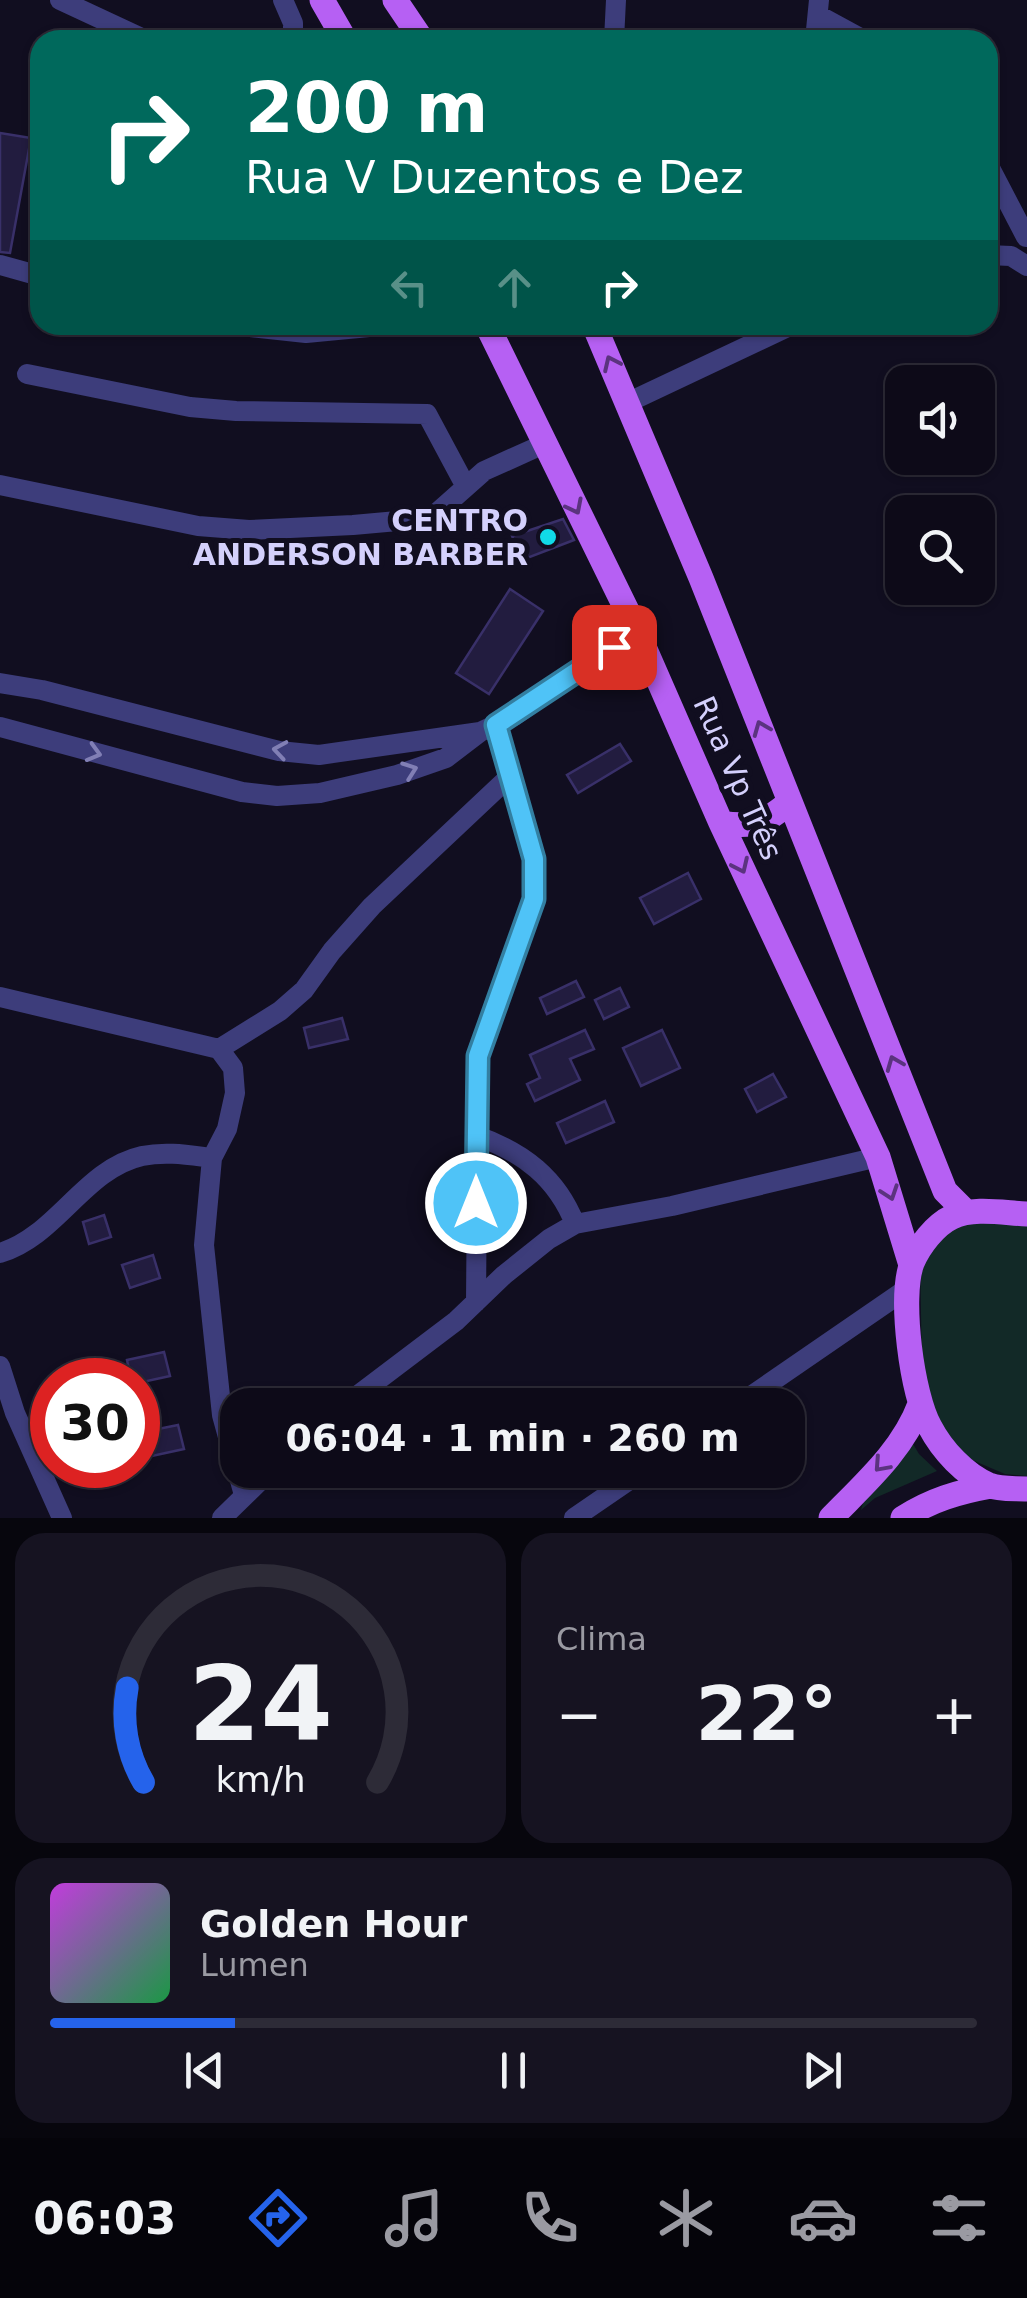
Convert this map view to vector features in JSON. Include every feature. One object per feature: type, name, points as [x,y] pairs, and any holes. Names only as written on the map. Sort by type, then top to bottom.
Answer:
[{"type":"main road","points":[[322,0],[339,30]]},
{"type":"main road","points":[[396,0],[416,30]]},
{"type":"main road","name":"Rua Vp Três","points":[[492,335],[638,632],[721,823],[878,1158],[910,1276],[909,1352],[929,1427],[945,1450],[991,1486]]},
{"type":"main road","name":"Rua Vp Três","points":[[599,335],[630,402],[945,1191],[966,1212]]},
{"type":"main road","points":[[721,823],[752,826],[764,822],[790,802]]},
{"type":"main road","points":[[910,1276],[927,1239],[947,1219],[966,1212],[1027,1214]]},
{"type":"main road","points":[[831,1518],[910,1430],[920,1404]]},
{"type":"main road","points":[[902,1518],[955,1492],[991,1486],[1027,1489]]},
{"type":"street","points":[[60,0],[124,30]]},
{"type":"street","points":[[283,0],[293,30]]},
{"type":"street","points":[[614,30],[616,0]]},
{"type":"street","points":[[819,8],[850,30]]},
{"type":"street","points":[[998,183],[1027,237],[1019,261]]},
{"type":"street","points":[[0,266],[30,274]]},
{"type":"street","points":[[630,402],[766,335]]},
{"type":"street","points":[[27,374],[206,408],[428,414],[465,485]]},
{"type":"street","points":[[0,485],[178,522],[248,530],[431,518],[484,471],[544,444]]},
{"type":"street","points":[[0,728],[184,780],[242,792],[277,796],[320,793],[446,758],[638,632]]},
{"type":"street","points":[[0,683],[42,690],[229,740],[318,755],[488,728]]},
{"type":"street","points":[[476,1302],[478,1056],[534,899],[534,859],[488,728]]},
{"type":"street","points":[[220,1049],[280,1011],[304,990],[372,906],[508,778]]},
{"type":"street","points":[[0,998],[220,1049],[233,1068],[236,1093],[227,1129],[212,1158],[204,1245],[226,1388]]},
{"type":"street","points":[[476,1136],[520,1154],[546,1176],[565,1200],[575,1224]]},
{"type":"street","points":[[0,1253],[32,1240],[115,1167],[139,1156],[169,1152],[212,1158]]},
{"type":"street","points":[[366,1388],[534,1251],[575,1224],[672,1206],[878,1158]]},
{"type":"street","points":[[761,1388],[910,1276]]},
{"type":"street","points":[[0,1366],[15,1413],[62,1518]]},
{"type":"street","points":[[243,1488],[244,1494]]},
{"type":"street","points":[[222,1518],[251,1488]]},
{"type":"street","points":[[574,1518],[618,1488]]},
{"type":"green space","points":[[1027,1218],[1027,1476],[1005,1474],[972,1460],[938,1430],[922,1373],[920,1254],[942,1227]]},
{"type":"green space","points":[[910,1439],[937,1471],[875,1498],[861,1510],[863,1503]]},
{"type":"building","points":[[0,133],[30,138],[30,143],[10,253],[0,252]]},
{"type":"building","points":[[563,519],[574,540],[522,560],[512,536]]},
{"type":"building","points":[[510,589],[543,611],[489,694],[456,673]]},
{"type":"building","points":[[620,744],[631,761],[578,793],[567,775]]},
{"type":"building","points":[[688,873],[701,899],[654,924],[640,898]]},
{"type":"building","points":[[576,981],[584,997],[547,1014],[540,998]]},
{"type":"building","points":[[620,988],[629,1007],[604,1019],[595,1000]]},
{"type":"building","points":[[342,1018],[348,1039],[309,1048],[304,1028]]},
{"type":"building","points":[[585,1030],[594,1049],[570,1059],[580,1080],[535,1101],[527,1084],[540,1078],[530,1055]]},
{"type":"building","points":[[662,1030],[680,1068],[641,1086],[623,1048]]},
{"type":"building","points":[[773,1074],[786,1097],[757,1112],[745,1089]]},
{"type":"building","points":[[605,1101],[614,1122],[566,1143],[557,1123]]},
{"type":"building","points":[[104,1215],[111,1237],[89,1244],[83,1222]]},
{"type":"building","points":[[153,1255],[160,1278],[130,1288],[122,1265]]},
{"type":"building","points":[[164,1352],[170,1376],[160,1378],[160,1358],[136,1358]]},
{"type":"building","points":[[178,1425],[184,1449],[160,1454],[160,1429]]},
{"type":"place","name":"CENTRO ANDERSON BARBER","points":[[548,537]]},
{"type":"route","points":[[476,1203],[478,1056],[534,899],[534,859],[496,725],[614,647]]}]
